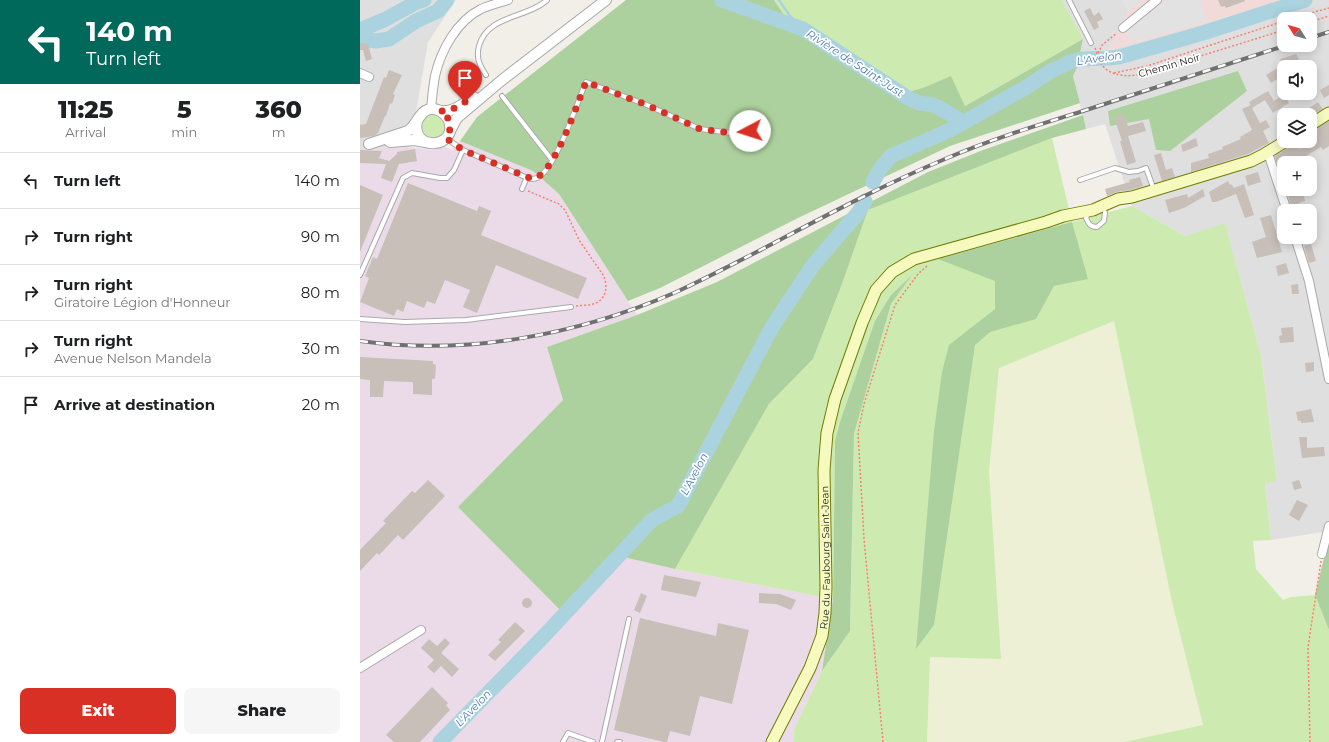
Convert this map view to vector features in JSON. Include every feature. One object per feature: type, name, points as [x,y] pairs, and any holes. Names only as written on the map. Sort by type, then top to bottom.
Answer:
[{"type":"main road","points":[[1317,121],[1329,113]]},
{"type":"main road","name":"Rue du Faubourg Saint-Jean","points":[[1088,214],[1118,199],[1132,197],[1246,163],[1268,153],[1277,147]]},
{"type":"main road","name":"Rue du Faubourg Saint-Jean","points":[[772,742],[810,668],[822,636],[826,587],[824,454],[831,414],[847,366],[875,305],[890,282],[907,269],[943,252],[1063,216],[1105,212],[1132,197]]},
{"type":"street","points":[[436,110],[434,81],[445,48],[465,21],[476,12],[486,6],[508,0]]},
{"type":"street","points":[[364,144],[414,140],[436,143],[441,142],[448,134],[457,118],[502,80],[606,0]]},
{"type":"street","points":[[1123,28],[1157,0]]},
{"type":"street","points":[[360,73],[369,77]]},
{"type":"street","points":[[364,144],[408,131],[413,128],[422,113],[436,110],[452,110],[502,80]]},
{"type":"street","points":[[436,110],[445,114],[449,119],[450,125],[448,134]]},
{"type":"street","points":[[417,121],[416,129],[418,134],[421,139],[426,142]]},
{"type":"street","points":[[1268,153],[1285,204]]},
{"type":"street","points":[[1297,244],[1309,281],[1329,379]]},
{"type":"street","points":[[1322,554],[1329,526]]},
{"type":"street","points":[[360,668],[421,630]]},
{"type":"lane","points":[[486,75],[478,57],[480,43],[486,33],[501,21],[538,6],[546,0]]},
{"type":"lane","points":[[1069,0],[1091,43]]},
{"type":"lane","points":[[448,134],[463,150],[532,179],[538,177],[544,173],[561,144],[586,82],[647,105],[700,129],[740,134],[750,131],[756,127]]},
{"type":"lane","points":[[502,96],[552,160]]},
{"type":"lane","points":[[360,275],[403,178],[412,173],[447,178],[454,170],[463,150]]},
{"type":"lane","points":[[1080,180],[1115,168],[1129,172],[1146,168],[1154,190]]},
{"type":"lane","points":[[522,189],[527,177]]},
{"type":"lane","points":[[360,318],[405,322],[466,320],[571,307]]},
{"type":"lane","points":[[602,742],[629,619]]},
{"type":"lane","points":[[563,742],[568,734],[593,742]]},
{"type":"path","points":[[1314,12],[1329,8]]},
{"type":"path","points":[[1317,20],[1329,16]]},
{"type":"path","points":[[1123,28],[1102,45],[1098,54],[1103,66],[1112,73],[1147,66],[1277,23]]},
{"type":"path","name":"Chemin Noir","points":[[1112,73],[1127,76],[1146,73],[1277,32]]},
{"type":"path","points":[[522,189],[559,204],[565,210],[579,240],[606,281],[606,290],[596,303],[571,307]]},
{"type":"path","points":[[882,742],[864,539],[858,433],[864,404],[895,305],[918,274],[928,265]]},
{"type":"path","points":[[1310,742],[1308,647],[1322,554]]},
{"type":"shaded area","points":[[360,0],[456,0],[428,42],[410,147],[360,148]]},
{"type":"shaded area","points":[[1062,0],[1122,0],[1128,11],[1109,50],[1285,0],[1329,0],[1329,531],[1271,540],[1265,484],[1277,479],[1261,356],[1225,224],[1185,236],[1132,206],[1105,124],[1086,129],[1073,76],[1077,68],[1083,39]]},
{"type":"shaded area","points":[[1122,0],[1285,0],[1109,50],[1128,11]]},
{"type":"shaded area","points":[[1122,0],[1143,0],[1128,11]]},
{"type":"shaded area","points":[[1166,0],[1200,0],[1206,21],[1130,42],[1126,31]]},
{"type":"shaded area","points":[[460,141],[533,171],[559,194],[637,315],[547,347],[563,400],[458,507],[562,612],[619,556],[675,569],[833,599],[822,671],[794,729],[793,742],[360,742],[360,148],[410,147],[432,150],[445,147],[452,150]]},
{"type":"green space","points":[[626,0],[774,0],[787,19],[807,39],[899,95],[925,87],[951,76],[965,106],[1083,39],[1077,68],[1073,76],[1080,103],[950,146],[798,218],[660,288],[628,301],[559,194],[533,171],[460,141],[477,117]]},
{"type":"green space","points":[[774,0],[1062,0],[1083,39],[965,106],[951,77],[899,95],[807,39],[787,19]]},
{"type":"green space","points":[[1238,71],[1247,91],[1170,151],[1156,150],[1149,119],[1110,126],[1108,111]]},
{"type":"green space","points":[[433,114],[442,117],[445,126],[442,135],[433,138],[424,135],[421,126],[424,117]]},
{"type":"green space","points":[[1083,115],[1086,129],[1052,138],[868,210],[842,284],[813,359],[769,404],[675,569],[619,556],[562,612],[458,507],[563,400],[547,347],[637,315],[717,282],[928,172],[983,150]]},
{"type":"green space","points":[[1052,138],[1072,222],[1132,206],[1185,236],[1225,223],[1261,356],[1277,480],[1265,484],[1271,540],[1253,541],[1256,569],[1283,600],[1291,597],[1315,595],[1329,630],[1329,742],[1124,742],[1203,725],[1172,602],[1114,321],[999,368],[989,471],[1001,659],[930,657],[927,742],[793,742],[794,729],[822,671],[850,631],[854,434],[891,304],[910,277],[891,295],[835,441],[833,599],[675,569],[769,404],[813,359],[842,284],[868,210]]},
{"type":"green space","points":[[1072,222],[1088,279],[1054,286],[1036,319],[990,332],[975,345],[934,625],[916,649],[934,431],[942,372],[949,345],[995,309],[995,281],[938,259]]},
{"type":"green space","points":[[912,275],[891,304],[854,434],[850,631],[822,671],[833,599],[835,441],[841,419],[875,321],[891,295]]},
{"type":"green space","points":[[1114,321],[1172,602],[1203,725],[1124,742],[927,742],[930,657],[1001,659],[989,471],[999,368]]},
{"type":"green space","points":[[1329,537],[1329,630],[1315,595]]},
{"type":"building","points":[[1218,0],[1245,1],[1226,8],[1225,6],[1221,7]]},
{"type":"building","points":[[1090,8],[1094,16],[1099,12],[1103,19],[1097,22],[1099,27],[1094,30],[1084,11]]},
{"type":"building","points":[[360,43],[368,44],[372,59],[366,61],[363,50],[360,50]]},
{"type":"building","points":[[1296,54],[1299,59],[1281,60],[1280,59]]},
{"type":"building","points":[[1277,68],[1277,79],[1271,83],[1266,75]]},
{"type":"building","points":[[389,70],[402,75],[393,94],[395,95],[392,104],[390,103],[378,133],[374,136],[360,138],[360,125],[366,124],[384,77],[386,78]]},
{"type":"building","points":[[1329,85],[1329,95],[1324,98],[1320,90]]},
{"type":"building","points":[[1268,91],[1274,101],[1277,99],[1287,100],[1289,103],[1281,108],[1277,108],[1277,110],[1273,113],[1265,100],[1252,108],[1260,123],[1266,120],[1270,127],[1263,131],[1269,143],[1248,154],[1191,172],[1191,163],[1209,158],[1208,154],[1223,149],[1222,147],[1241,139],[1240,137],[1252,130],[1242,109],[1251,105],[1249,102]]},
{"type":"building","points":[[1318,102],[1323,109],[1317,112],[1317,108],[1309,108]]},
{"type":"building","points":[[1124,114],[1128,126],[1143,122],[1146,131],[1128,136],[1136,162],[1127,165],[1120,141],[1122,141],[1114,117]]},
{"type":"building","points":[[1329,121],[1329,146],[1323,150],[1321,147],[1306,156],[1277,156],[1277,164],[1275,157],[1276,155],[1288,148],[1317,148],[1317,128]]},
{"type":"building","points":[[1196,138],[1198,146],[1183,152],[1181,145]]},
{"type":"building","points":[[415,149],[417,161],[399,164],[392,182],[381,178],[386,164],[360,163],[360,150],[382,151],[379,158],[389,161],[397,154],[397,152]]},
{"type":"building","points":[[1161,153],[1166,170],[1172,168],[1175,177],[1162,181],[1154,155]]},
{"type":"building","points":[[1258,172],[1261,182],[1248,186],[1245,176]]},
{"type":"building","points":[[1140,177],[1143,186],[1107,196],[1105,189],[1130,182],[1129,180]]},
{"type":"building","points":[[1228,181],[1234,188],[1244,184],[1254,215],[1245,218],[1236,194],[1216,202],[1212,202],[1209,192]]},
{"type":"building","points":[[408,183],[477,211],[479,206],[491,211],[481,235],[587,278],[578,299],[496,265],[477,313],[463,307],[470,290],[445,280],[435,304],[427,301],[424,308],[407,301],[403,312],[397,309],[394,316],[360,302],[369,278],[365,276],[373,257],[377,259]]},
{"type":"building","points":[[360,185],[383,195],[360,252]]},
{"type":"building","points":[[1203,189],[1205,196],[1184,208],[1169,213],[1165,200],[1187,194],[1188,198]]},
{"type":"building","points":[[1288,196],[1304,196],[1305,201],[1297,204],[1290,204]]},
{"type":"building","points":[[1271,215],[1277,235],[1277,244],[1280,244],[1282,252],[1257,258],[1252,242],[1266,237],[1260,218]]},
{"type":"building","points":[[1311,244],[1316,261],[1309,263],[1304,246]]},
{"type":"building","points":[[1286,263],[1289,273],[1278,276],[1276,266]]},
{"type":"building","points":[[1298,284],[1299,294],[1292,294],[1291,285]]},
{"type":"building","points":[[1293,327],[1294,342],[1280,343],[1279,336],[1282,335],[1281,328]]},
{"type":"building","points":[[360,357],[433,361],[433,364],[436,365],[435,379],[432,379],[432,395],[413,394],[413,382],[384,381],[383,397],[370,397],[370,380],[360,379]]},
{"type":"building","points":[[1314,362],[1314,371],[1306,372],[1305,363]]},
{"type":"building","points":[[1311,409],[1314,422],[1301,423],[1301,421],[1298,421],[1296,412]]},
{"type":"building","points":[[1299,437],[1307,437],[1307,448],[1324,447],[1325,456],[1302,458]]},
{"type":"building","points":[[428,480],[445,496],[403,540],[398,535],[379,555],[377,553],[360,571],[360,550],[386,523],[383,521],[412,491],[415,493]]},
{"type":"building","points":[[1299,480],[1302,488],[1294,490],[1292,482]]},
{"type":"building","points":[[1297,500],[1308,505],[1299,521],[1289,515]]},
{"type":"building","points":[[664,575],[701,582],[696,597],[661,590]]},
{"type":"building","points":[[641,593],[647,596],[640,613],[634,610]]},
{"type":"building","points":[[759,593],[780,594],[796,600],[791,610],[776,604],[759,603]]},
{"type":"building","points":[[525,598],[529,598],[531,599],[531,607],[525,608],[522,605],[522,601]]},
{"type":"building","points":[[640,618],[716,636],[718,623],[749,630],[732,704],[700,696],[690,736],[670,731],[667,742],[664,742],[614,730]]},
{"type":"building","points":[[515,622],[525,631],[495,661],[488,655],[501,642],[498,640]]},
{"type":"building","points":[[445,638],[450,643],[441,653],[459,669],[452,677],[441,666],[434,673],[427,667],[434,660],[421,648],[429,639],[437,646]]},
{"type":"building","points":[[432,687],[448,703],[446,705],[450,710],[420,742],[394,742],[386,735]]},
{"type":"waterway","points":[[360,30],[424,0]]},
{"type":"waterway","name":"Rivière de Saint-Just","points":[[360,39],[376,41],[389,39],[416,21],[438,11],[447,0]]},
{"type":"waterway","name":"Rivière de Saint-Just","points":[[722,0],[803,29],[908,98],[919,103],[933,105],[949,113],[963,123]]},
{"type":"waterway","points":[[779,0],[790,16],[803,29]]},
{"type":"waterway","name":"L'Avelon","points":[[873,182],[880,169],[891,156],[950,130],[1025,88],[1049,72],[1070,62],[1083,59],[1119,57],[1203,33],[1305,0]]},
{"type":"waterway","name":"L'Avelon","points":[[440,742],[544,636],[652,520],[678,506],[772,327],[813,265],[858,213],[865,201]]},
{"type":"railway","points":[[1317,36],[1329,32]]},
{"type":"railway","points":[[360,341],[400,345],[440,346],[480,343],[560,331],[637,308],[674,293],[723,269],[879,189],[962,152],[995,139],[1277,48]]},
{"type":"route","points":[[465,102],[449,111],[440,111],[447,116],[450,123],[450,131],[446,138],[455,146],[463,150],[532,179],[536,179],[544,173],[561,144],[586,82],[647,105],[700,129],[740,134],[750,131]]}]
